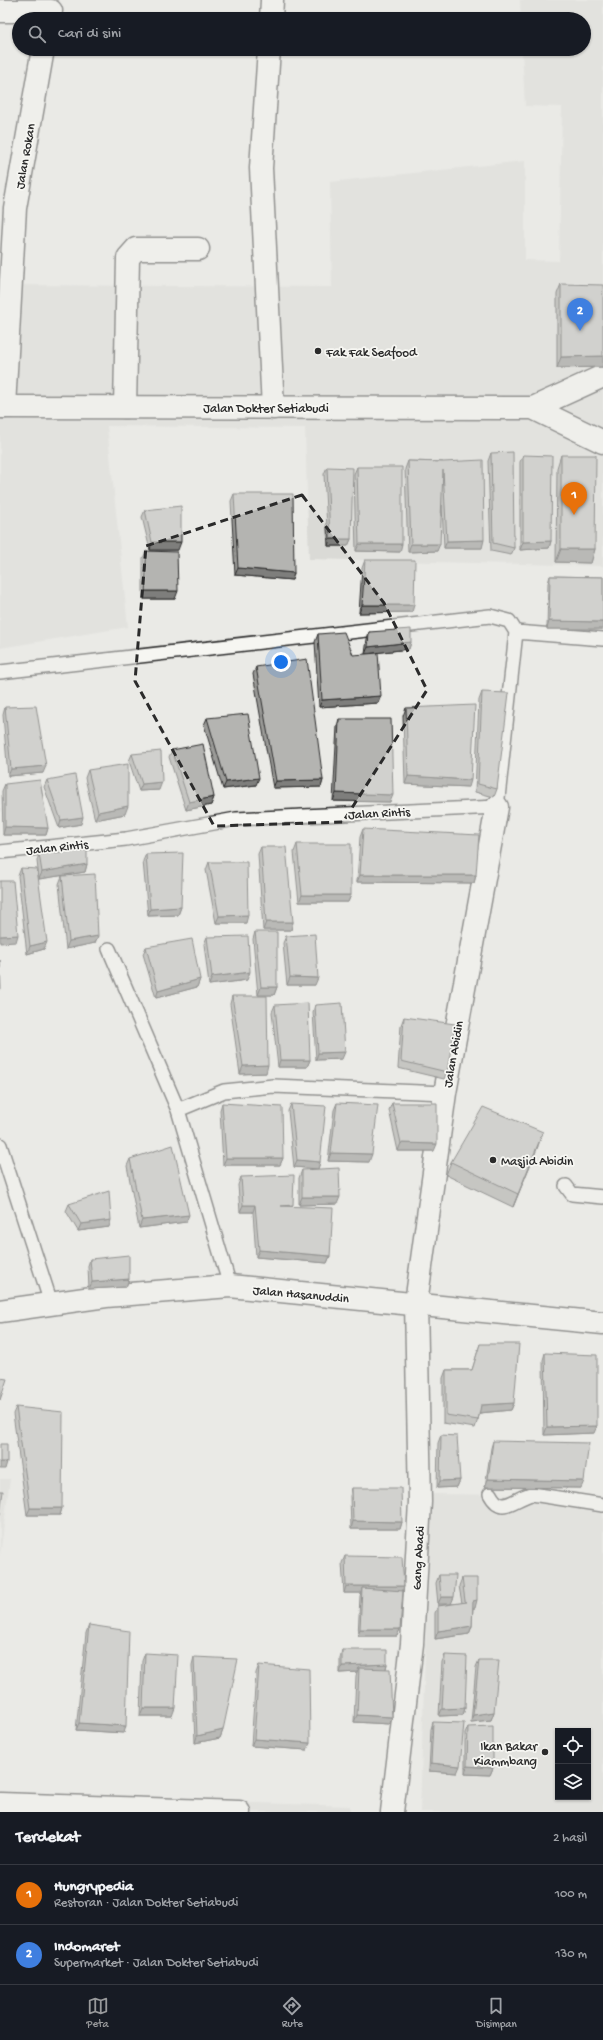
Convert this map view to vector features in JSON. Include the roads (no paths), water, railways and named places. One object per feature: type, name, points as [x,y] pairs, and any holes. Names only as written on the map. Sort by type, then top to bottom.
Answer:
[{"type":"street","points":[[271,12],[272,0]]},
{"type":"street","points":[[0,11],[51,10]]},
{"type":"street","name":"Jalan Rokan","points":[[2,407],[15,208],[42,56]]},
{"type":"street","points":[[269,56],[261,168],[273,408]]},
{"type":"street","points":[[124,407],[128,258],[136,249],[198,249]]},
{"type":"street","name":"Jalan Dokter Setiabudi","points":[[2,407],[533,408],[603,376]]},
{"type":"street","name":"Jalan Dokter Setiabudi","points":[[533,408],[603,442]]},
{"type":"street","name":"Jalan Abidin","points":[[416,1303],[445,1093],[497,807]]},
{"type":"street","name":"Jalan Hasanuddin","points":[[0,1310],[106,1296],[230,1286],[416,1303],[603,1323]]},
{"type":"street","name":"Gang Abadi","points":[[392,1812],[412,1644],[420,1502],[416,1303]]},
{"type":"street","points":[[0,1804],[73,1810],[240,1812]]},
{"type":"lane","points":[[0,672],[490,616],[509,621],[516,632],[497,807]]},
{"type":"lane","points":[[516,632],[603,639]]},
{"type":"lane","name":"Jalan Rintis","points":[[0,852],[126,839],[236,819],[497,807]]},
{"type":"lane","points":[[109,949],[178,1110],[230,1286]]},
{"type":"lane","points":[[178,1110],[224,1091],[259,1087],[445,1093]]},
{"type":"lane","points":[[0,1145],[51,1303]]},
{"type":"lane","points":[[566,1186],[572,1194],[603,1197]]},
{"type":"lane","points":[[490,1494],[493,1500],[499,1504],[509,1504],[520,1497],[532,1494],[603,1505]]},
{"type":"place","name":"Indomaret","points":[[580,331]]},
{"type":"place","name":"Fak Fak Seafood","points":[[318,351]]},
{"type":"place","name":"Hungrypedia","points":[[574,515]]},
{"type":"place","name":"Masjid Abidin","points":[[493,1160]]},
{"type":"place","name":"Ikan Bakar Kiammbang","points":[[545,1752]]}]
